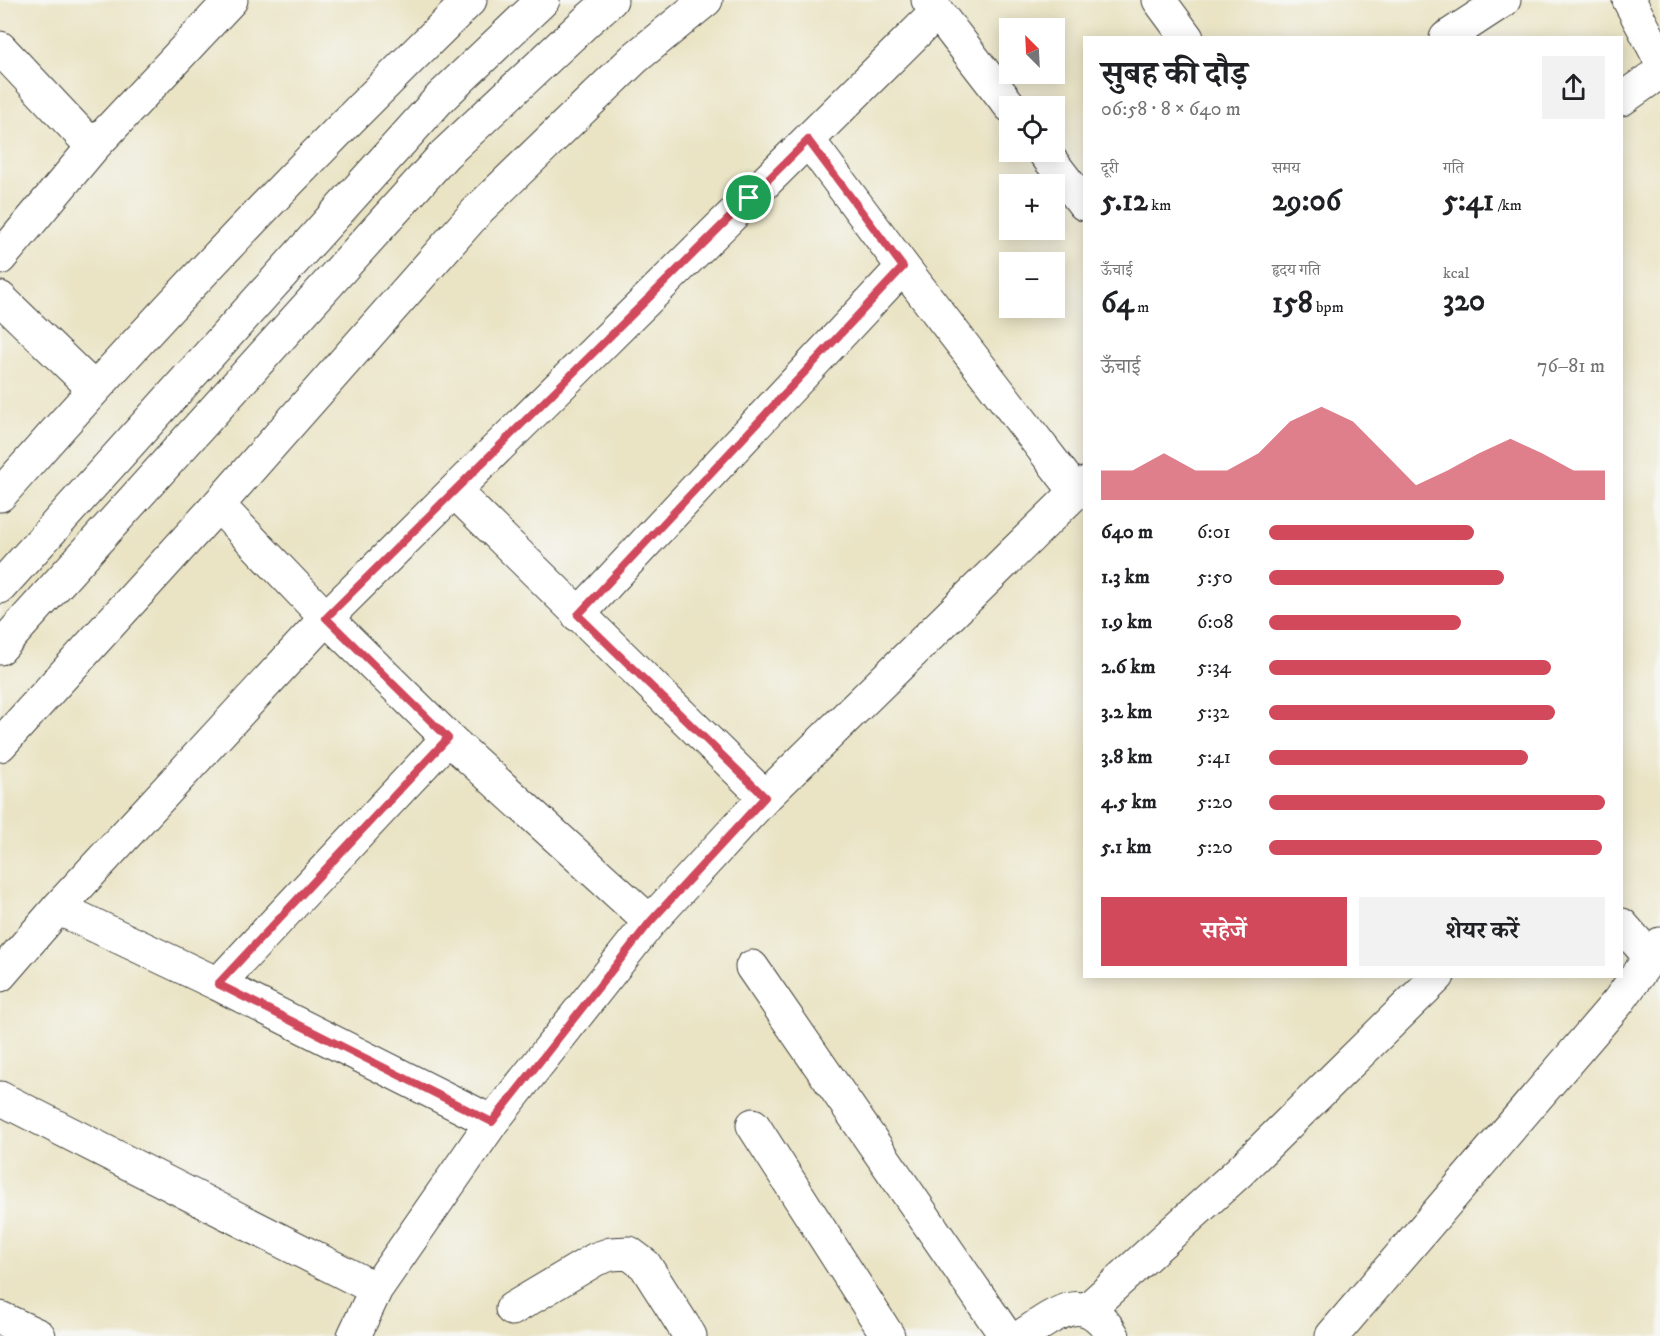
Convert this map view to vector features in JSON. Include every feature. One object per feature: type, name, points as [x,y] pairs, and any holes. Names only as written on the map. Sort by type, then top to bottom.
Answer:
[{"type":"street","points":[[0,495],[94,389],[361,106],[470,0]]},
{"type":"street","points":[[0,587],[441,97],[543,0]]},
{"type":"street","points":[[0,648],[444,155],[612,0]]},
{"type":"street","points":[[0,745],[218,505],[479,209],[635,58],[706,0]]},
{"type":"street","points":[[1159,0],[1186,36]]},
{"type":"street","points":[[1449,36],[1504,0]]},
{"type":"street","points":[[1629,0],[1660,59]]},
{"type":"street","points":[[0,258],[93,147],[229,1]]},
{"type":"street","points":[[0,975],[58,908],[326,618],[808,140],[933,6],[1002,96]]},
{"type":"street","points":[[0,48],[93,147]]},
{"type":"street","points":[[1623,98],[1660,72]]},
{"type":"street","points":[[354,1336],[376,1290],[492,1122],[650,922],[765,797],[1080,488],[903,267],[808,140]]},
{"type":"street","points":[[1052,162],[1083,203]]},
{"type":"street","points":[[578,615],[903,267]]},
{"type":"street","points":[[0,298],[94,389]]},
{"type":"street","points":[[454,491],[765,797]]},
{"type":"street","points":[[218,505],[326,618],[448,738],[650,922]]},
{"type":"street","points":[[218,984],[448,738]]},
{"type":"street","points":[[58,908],[218,984],[492,1122]]},
{"type":"street","points":[[1332,1336],[1618,1002],[1655,951],[1623,927]]},
{"type":"street","points":[[752,967],[1006,1336]]},
{"type":"street","points":[[1088,1309],[1239,1172],[1436,978]]},
{"type":"street","points":[[0,1098],[376,1290]]},
{"type":"street","points":[[753,1125],[888,1336]]},
{"type":"street","points":[[512,1309],[596,1259],[611,1254],[629,1253],[645,1265],[690,1336]]},
{"type":"street","points":[[1022,1336],[1070,1308],[1088,1309],[1106,1323],[1113,1336]]},
{"type":"route","points":[[808,140],[903,267],[578,615],[765,797],[650,922],[492,1122],[218,984],[448,738],[326,618],[749,198],[808,140]]}]
